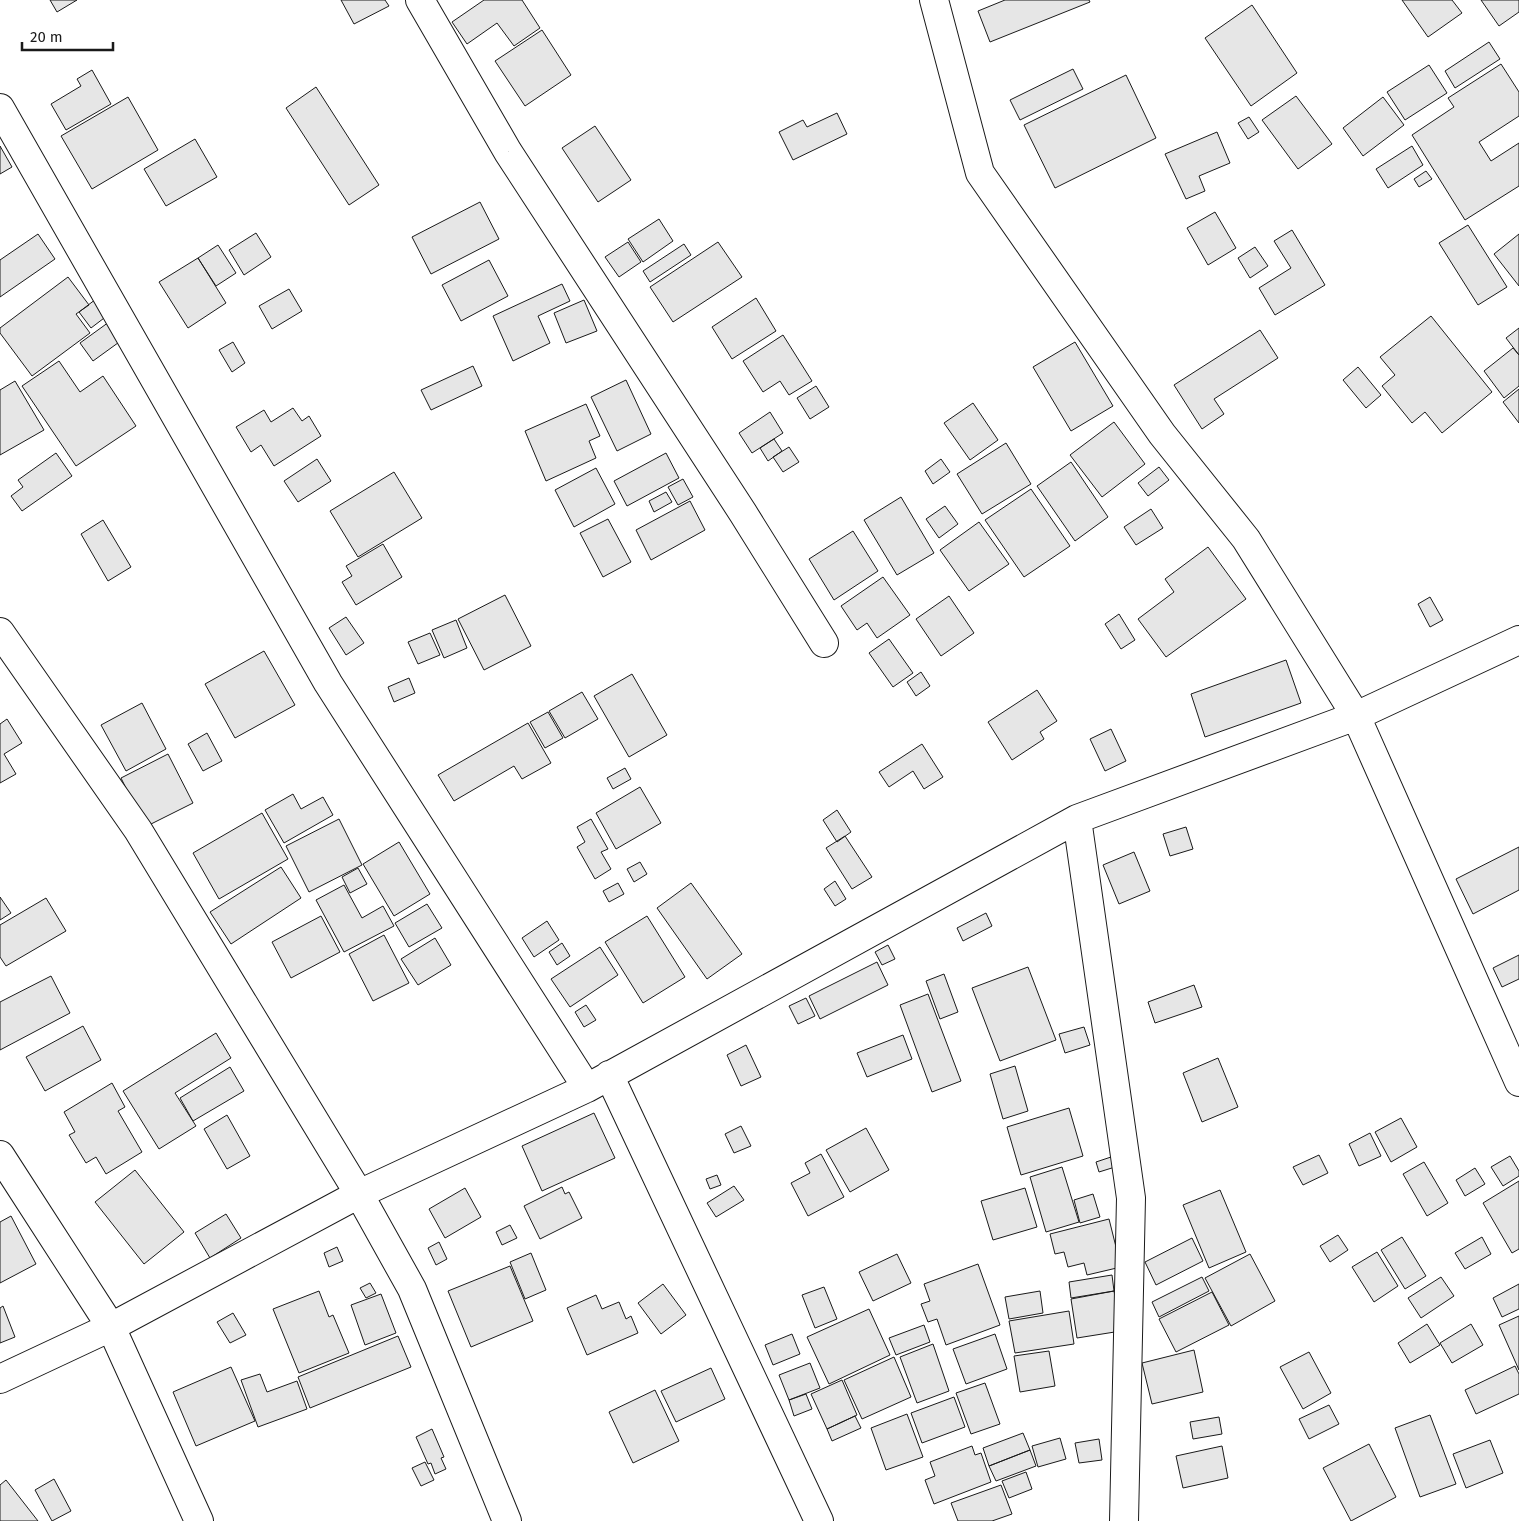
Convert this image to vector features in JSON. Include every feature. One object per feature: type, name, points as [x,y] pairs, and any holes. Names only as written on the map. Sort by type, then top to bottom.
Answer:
[{"type":"street","points":[[420,0],[508,152],[743,513],[824,644]]},
{"type":"street","points":[[934,0],[980,173],[1162,434],[1246,538],[1356,716],[1519,1082]]},
{"type":"street","points":[[0,108],[328,683],[598,1081],[819,1521]]},
{"type":"street","points":[[0,632],[138,830],[359,1194],[412,1289],[507,1521]]},
{"type":"street","points":[[0,1379],[112,1327],[359,1194],[598,1081],[1077,819],[1356,716],[1519,640]]},
{"type":"street","points":[[1077,819],[1131,1198],[1124,1521]]},
{"type":"street","points":[[0,1155],[112,1327],[199,1521]]},
{"type":"building","points":[[50,0],[77,0],[57,12]]},
{"type":"building","points":[[341,0],[385,0],[389,6],[354,24]]},
{"type":"building","points":[[484,0],[522,0],[540,28],[514,46],[497,23],[467,44],[452,22]]},
{"type":"building","points":[[1005,0],[1089,0],[1090,2],[990,42],[978,11]]},
{"type":"building","points":[[1402,0],[1452,0],[1462,13],[1428,37]]},
{"type":"building","points":[[1481,0],[1519,0],[1519,12],[1499,26]]},
{"type":"building","points":[[1252,5],[1297,73],[1251,106],[1205,38]]},
{"type":"building","points":[[542,30],[571,75],[525,106],[495,61]]},
{"type":"building","points":[[1489,42],[1500,59],[1455,88],[1445,71]]},
{"type":"building","points":[[1501,64],[1519,92],[1519,116],[1479,142],[1491,161],[1519,143],[1519,186],[1465,220],[1412,135],[1454,107],[1448,98]]},
{"type":"building","points":[[1429,65],[1447,93],[1405,120],[1387,92]]},
{"type":"building","points":[[1073,69],[1083,89],[1020,120],[1010,100]]},
{"type":"building","points":[[92,70],[111,104],[66,130],[51,104],[81,86],[77,79]]},
{"type":"building","points":[[1126,75],[1156,138],[1055,188],[1024,125]]},
{"type":"building","points":[[316,87],[379,185],[349,205],[286,108]]},
{"type":"building","points":[[1296,96],[1332,144],[1298,169],[1262,120]]},
{"type":"building","points":[[128,97],[158,150],[92,189],[61,136]]},
{"type":"building","points":[[1383,97],[1404,125],[1363,156],[1343,128]]},
{"type":"building","points":[[837,113],[847,134],[793,160],[779,132],[803,120],[807,127]]},
{"type":"building","points":[[1249,117],[1259,132],[1248,139],[1238,123]]},
{"type":"building","points":[[595,126],[631,180],[598,202],[562,148]]},
{"type":"building","points":[[1217,132],[1230,163],[1199,176],[1205,191],[1186,199],[1165,154]]},
{"type":"building","points":[[195,139],[217,177],[166,206],[144,169]]},
{"type":"building","points":[[0,146],[12,167],[0,174]]},
{"type":"building","points":[[1412,146],[1423,165],[1388,188],[1376,169]]},
{"type":"building","points":[[1426,171],[1432,179],[1419,187],[1414,179]]},
{"type":"building","points":[[480,202],[499,239],[431,274],[412,237]]},
{"type":"building","points":[[1215,212],[1236,248],[1208,265],[1187,228]]},
{"type":"building","points":[[659,219],[673,241],[643,262],[628,239]]},
{"type":"building","points":[[1468,225],[1507,287],[1478,305],[1439,243]]},
{"type":"building","points":[[1292,230],[1325,285],[1275,315],[1259,288],[1291,268],[1274,241]]},
{"type":"building","points":[[256,233],[271,257],[244,275],[229,250]]},
{"type":"building","points":[[38,234],[55,259],[0,297],[0,260]]},
{"type":"building","points":[[1519,234],[1519,286],[1494,254]]},
{"type":"building","points":[[628,242],[641,262],[619,277],[605,257]]},
{"type":"building","points":[[718,242],[742,277],[673,322],[650,287]]},
{"type":"building","points":[[684,244],[691,255],[650,282],[643,271]]},
{"type":"building","points":[[218,245],[236,273],[216,286],[198,258]]},
{"type":"building","points":[[1255,247],[1268,266],[1250,278],[1238,258]]},
{"type":"building","points":[[198,258],[226,303],[188,328],[159,282]]},
{"type":"building","points":[[489,260],[508,296],[461,321],[442,285]]},
{"type":"building","points":[[68,277],[89,305],[76,314],[90,333],[32,376],[0,333],[0,328]]},
{"type":"building","points":[[562,284],[570,301],[538,316],[550,343],[513,361],[493,316]]},
{"type":"building","points":[[289,289],[302,311],[272,329],[259,306]]},
{"type":"building","points":[[100,296],[112,312],[91,328],[79,312]]},
{"type":"building","points":[[756,298],[776,331],[732,359],[712,327]]},
{"type":"building","points":[[584,300],[597,331],[566,343],[554,313]]},
{"type":"building","points":[[1431,316],[1492,392],[1442,433],[1425,412],[1412,423],[1382,386],[1395,375],[1380,357]]},
{"type":"building","points":[[109,322],[122,340],[93,361],[80,343]]},
{"type":"building","points":[[1519,328],[1519,355],[1506,338]]},
{"type":"building","points":[[1260,330],[1278,358],[1214,399],[1224,414],[1202,429],[1174,385]]},
{"type":"building","points":[[783,335],[812,381],[789,395],[780,381],[763,392],[743,361]]},
{"type":"building","points":[[233,342],[245,363],[232,372],[219,350]]},
{"type":"building","points":[[1075,342],[1113,406],[1071,431],[1033,367]]},
{"type":"building","points":[[1513,348],[1519,355],[1519,386],[1504,398],[1484,371]]},
{"type":"building","points":[[59,361],[80,392],[103,376],[136,426],[76,466],[22,386]]},
{"type":"building","points":[[473,366],[482,386],[431,410],[421,390]]},
{"type":"building","points":[[1358,367],[1381,395],[1366,408],[1343,380]]},
{"type":"building","points":[[626,380],[651,434],[617,451],[591,397]]},
{"type":"building","points":[[15,381],[44,430],[0,455],[0,390]]},
{"type":"building","points":[[816,386],[829,407],[810,419],[797,398]]},
{"type":"building","points":[[1519,389],[1519,423],[1503,402]]},
{"type":"building","points":[[973,403],[998,440],[970,460],[944,423]]},
{"type":"building","points":[[586,404],[600,436],[589,441],[596,458],[546,481],[525,431]]},
{"type":"building","points":[[293,408],[302,421],[309,416],[321,436],[274,466],[261,445],[251,452],[236,427],[264,410],[271,422]]},
{"type":"building","points":[[770,412],[783,433],[752,453],[739,433]]},
{"type":"building","points":[[1114,422],[1145,464],[1102,497],[1070,455]]},
{"type":"building","points":[[774,439],[782,451],[768,461],[760,448]]},
{"type":"building","points":[[1006,443],[1031,484],[982,514],[957,474]]},
{"type":"building","points":[[789,447],[799,462],[783,472],[773,457]]},
{"type":"building","points":[[56,453],[72,476],[22,511],[11,496],[23,487],[18,480]]},
{"type":"building","points":[[666,453],[679,478],[627,506],[614,481]]},
{"type":"building","points":[[317,459],[331,481],[298,502],[284,481]]},
{"type":"building","points":[[941,459],[950,472],[933,484],[925,471]]},
{"type":"building","points":[[1071,462],[1108,517],[1075,541],[1037,486]]},
{"type":"building","points":[[1159,467],[1169,480],[1148,496],[1138,483]]},
{"type":"building","points":[[596,468],[615,504],[574,527],[555,490]]},
{"type":"building","points":[[394,472],[422,518],[358,557],[330,511]]},
{"type":"building","points":[[683,479],[693,497],[678,505],[668,487]]},
{"type":"building","points":[[1031,489],[1070,546],[1024,577],[985,520]]},
{"type":"building","points":[[666,492],[672,502],[654,512],[649,501]]},
{"type":"building","points":[[901,497],[934,553],[897,575],[864,520]]},
{"type":"building","points":[[690,501],[705,530],[651,560],[636,530]]},
{"type":"building","points":[[945,506],[958,524],[939,538],[926,519]]},
{"type":"building","points":[[1151,509],[1163,528],[1136,545],[1124,527]]},
{"type":"building","points":[[608,519],[631,562],[603,577],[580,533]]},
{"type":"building","points":[[103,520],[131,567],[108,581],[81,534]]},
{"type":"building","points":[[979,522],[1009,564],[969,591],[940,550]]},
{"type":"building","points":[[853,531],[878,571],[834,600],[809,559]]},
{"type":"building","points":[[383,544],[402,577],[356,605],[342,582],[352,576],[346,566]]},
{"type":"building","points":[[1208,547],[1246,599],[1166,657],[1138,619],[1174,592],[1165,579]]},
{"type":"building","points":[[883,577],[910,615],[877,638],[867,623],[857,630],[841,606]]},
{"type":"building","points":[[505,595],[531,646],[484,670],[458,619]]},
{"type":"building","points":[[949,596],[974,633],[941,656],[916,619]]},
{"type":"building","points":[[1430,597],[1443,620],[1430,627],[1418,604]]},
{"type":"building","points":[[1119,614],[1135,640],[1121,649],[1105,624]]},
{"type":"building","points":[[346,617],[364,643],[346,655],[329,628]]},
{"type":"building","points":[[456,620],[467,648],[444,658],[432,630]]},
{"type":"building","points":[[430,633],[440,655],[418,664],[408,642]]},
{"type":"building","points":[[889,639],[913,673],[893,687],[869,653]]},
{"type":"building","points":[[264,651],[295,705],[235,738],[205,684]]},
{"type":"building","points":[[1286,660],[1301,703],[1205,737],[1191,694]]},
{"type":"building","points":[[921,672],[930,686],[916,696],[907,682]]},
{"type":"building","points":[[632,674],[667,735],[629,757],[594,696]]},
{"type":"building","points":[[409,678],[415,693],[394,702],[388,687]]},
{"type":"building","points":[[1037,690],[1057,721],[1040,732],[1044,739],[1012,760],[988,722]]},
{"type":"building","points":[[582,692],[598,719],[565,738],[549,711]]},
{"type":"building","points":[[142,703],[166,749],[126,771],[101,725]]},
{"type":"building","points":[[548,712],[563,738],[545,748],[530,722]]},
{"type":"building","points":[[7,719],[22,743],[4,754],[16,774],[0,783],[0,724]]},
{"type":"building","points":[[528,723],[551,763],[522,779],[514,766],[454,801],[438,775]]},
{"type":"building","points":[[1111,729],[1126,761],[1105,771],[1090,739]]},
{"type":"building","points":[[207,733],[222,761],[203,771],[188,744]]},
{"type":"building","points":[[922,744],[943,777],[924,789],[913,771],[889,787],[879,772]]},
{"type":"building","points":[[168,754],[193,803],[145,827],[121,778]]},
{"type":"building","points":[[625,768],[631,779],[613,789],[607,778]]},
{"type":"building","points":[[640,787],[661,823],[616,849],[596,813]]},
{"type":"building","points":[[293,794],[301,809],[323,797],[333,815],[284,843],[265,810]]},
{"type":"building","points":[[837,810],[851,832],[837,842],[823,820]]},
{"type":"building","points":[[262,813],[288,859],[219,899],[193,853]]},
{"type":"building","points":[[339,819],[362,865],[309,892],[286,846]]},
{"type":"building","points":[[591,819],[608,849],[601,852],[611,869],[595,879],[577,847],[585,842],[577,827]]},
{"type":"building","points":[[1186,827],[1193,849],[1170,856],[1163,834]]},
{"type":"building","points":[[845,836],[872,877],[852,889],[826,848]]},
{"type":"building","points":[[399,842],[430,894],[394,916],[363,864]]},
{"type":"building","points":[[1519,847],[1519,890],[1473,914],[1456,879]]},
{"type":"building","points":[[1134,852],[1150,891],[1119,904],[1103,865]]},
{"type":"building","points":[[640,862],[647,874],[634,882],[627,869]]},
{"type":"building","points":[[281,867],[301,898],[231,944],[210,912]]},
{"type":"building","points":[[358,868],[367,884],[350,893],[342,877]]},
{"type":"building","points":[[835,881],[846,899],[835,906],[824,889]]},
{"type":"building","points":[[618,883],[624,894],[609,902],[603,891]]},
{"type":"building","points":[[691,883],[742,954],[707,979],[657,908]]},
{"type":"building","points":[[344,885],[362,918],[383,906],[394,926],[344,952],[316,900]]},
{"type":"building","points":[[0,897],[11,913],[0,920]]},
{"type":"building","points":[[46,898],[66,931],[6,966],[0,957],[0,925]]},
{"type":"building","points":[[427,904],[442,928],[409,947],[395,923]]},
{"type":"building","points":[[986,913],[992,926],[963,941],[957,928]]},
{"type":"building","points":[[321,916],[340,952],[291,978],[272,942]]},
{"type":"building","points":[[647,916],[685,977],[643,1003],[605,942]]},
{"type":"building","points":[[547,921],[559,940],[534,957],[522,938]]},
{"type":"building","points":[[384,935],[409,983],[373,1001],[349,954]]},
{"type":"building","points":[[435,938],[451,965],[418,985],[401,959]]},
{"type":"building","points":[[562,943],[570,956],[557,965],[549,952]]},
{"type":"building","points":[[888,945],[895,959],[882,965],[875,952]]},
{"type":"building","points":[[600,947],[618,975],[570,1007],[551,979]]},
{"type":"building","points":[[1519,955],[1519,979],[1502,987],[1493,968]]},
{"type":"building","points":[[877,962],[888,985],[820,1019],[809,996]]},
{"type":"building","points":[[1028,967],[1056,1040],[1000,1061],[972,988]]},
{"type":"building","points":[[944,974],[958,1012],[940,1019],[926,981]]},
{"type":"building","points":[[51,976],[70,1013],[0,1050],[0,1002]]},
{"type":"building","points":[[1194,985],[1202,1007],[1155,1023],[1148,1002]]},
{"type":"building","points":[[928,994],[961,1081],[932,1092],[900,1005]]},
{"type":"building","points":[[806,998],[815,1016],[798,1024],[789,1006]]},
{"type":"building","points":[[586,1005],[596,1020],[584,1027],[575,1012]]},
{"type":"building","points":[[83,1026],[101,1060],[45,1091],[26,1057]]},
{"type":"building","points":[[1084,1027],[1090,1045],[1065,1053],[1059,1034]]},
{"type":"building","points":[[216,1033],[231,1058],[175,1093],[196,1126],[159,1149],[123,1091]]},
{"type":"building","points":[[903,1035],[912,1059],[867,1077],[857,1053]]},
{"type":"building","points":[[746,1045],[761,1077],[741,1086],[727,1055]]},
{"type":"building","points":[[1218,1058],[1238,1107],[1202,1122],[1183,1073]]},
{"type":"building","points":[[1015,1066],[1028,1111],[1003,1119],[990,1074]]},
{"type":"building","points":[[230,1067],[244,1091],[193,1121],[180,1098]]},
{"type":"building","points":[[112,1083],[125,1107],[118,1111],[142,1152],[106,1174],[96,1157],[86,1163],[69,1135],[75,1132],[64,1112]]},
{"type":"building","points":[[1069,1108],[1083,1156],[1021,1175],[1007,1127]]},
{"type":"building","points":[[594,1113],[615,1158],[542,1191],[522,1146]]},
{"type":"building","points":[[227,1115],[250,1156],[227,1169],[204,1129]]},
{"type":"building","points":[[1401,1118],[1417,1147],[1391,1162],[1375,1132]]},
{"type":"building","points":[[741,1126],[751,1146],[734,1153],[725,1134]]},
{"type":"building","points":[[866,1128],[889,1170],[850,1192],[826,1150]]},
{"type":"building","points":[[1370,1133],[1381,1156],[1359,1166],[1349,1144]]},
{"type":"building","points":[[821,1154],[844,1197],[808,1216],[791,1183],[810,1173],[805,1163]]},
{"type":"building","points":[[1319,1155],[1328,1173],[1303,1185],[1293,1167]]},
{"type":"building","points":[[1510,1156],[1519,1171],[1519,1176],[1503,1186],[1491,1167]]},
{"type":"building","points":[[1111,1157],[1115,1167],[1099,1172],[1096,1162]]},
{"type":"building","points":[[1424,1162],[1448,1203],[1427,1216],[1403,1174]]},
{"type":"building","points":[[1062,1167],[1079,1222],[1046,1232],[1030,1177]]},
{"type":"building","points":[[1475,1168],[1485,1184],[1465,1196],[1456,1180]]},
{"type":"building","points":[[135,1170],[184,1232],[144,1264],[95,1202]]},
{"type":"building","points":[[717,1175],[721,1185],[710,1189],[706,1179]]},
{"type":"building","points":[[1519,1181],[1519,1249],[1512,1253],[1483,1203]]},
{"type":"building","points":[[734,1186],[744,1200],[716,1217],[707,1203]]},
{"type":"building","points":[[562,1187],[565,1194],[569,1192],[582,1218],[540,1239],[524,1206]]},
{"type":"building","points":[[465,1188],[481,1217],[445,1238],[429,1209]]},
{"type":"building","points":[[1025,1188],[1037,1227],[993,1240],[981,1201]]},
{"type":"building","points":[[1220,1190],[1246,1252],[1209,1268],[1183,1205]]},
{"type":"building","points":[[1093,1194],[1100,1217],[1080,1223],[1074,1200]]},
{"type":"building","points":[[226,1214],[241,1238],[210,1258],[195,1233]]},
{"type":"building","points":[[11,1216],[36,1264],[0,1283],[0,1222]]},
{"type":"building","points":[[1109,1219],[1121,1267],[1087,1275],[1084,1263],[1068,1267],[1064,1252],[1055,1254],[1050,1234]]},
{"type":"building","points":[[510,1225],[517,1238],[502,1245],[496,1232]]},
{"type":"building","points":[[1338,1235],[1348,1250],[1330,1262],[1320,1246]]},
{"type":"building","points":[[1402,1237],[1426,1276],[1405,1289],[1381,1250]]},
{"type":"building","points":[[1482,1237],[1491,1254],[1465,1269],[1455,1253]]},
{"type":"building","points":[[1192,1238],[1203,1261],[1156,1285],[1145,1262]]},
{"type":"building","points":[[439,1242],[447,1259],[436,1265],[428,1248]]},
{"type":"building","points":[[337,1247],[343,1261],[329,1267],[324,1253]]},
{"type":"building","points":[[1377,1252],[1398,1286],[1374,1302],[1352,1267]]},
{"type":"building","points":[[531,1253],[546,1290],[525,1299],[510,1262]]},
{"type":"building","points":[[897,1254],[911,1283],[873,1301],[859,1272]]},
{"type":"building","points":[[1250,1254],[1275,1301],[1231,1326],[1205,1278]]},
{"type":"building","points":[[978,1264],[1000,1325],[946,1345],[937,1319],[928,1322],[921,1304],[930,1301],[924,1284]]},
{"type":"building","points":[[510,1266],[533,1321],[471,1347],[448,1291]]},
{"type":"building","points":[[1112,1275],[1114,1291],[1071,1298],[1069,1282]]},
{"type":"building","points":[[1202,1277],[1209,1291],[1159,1317],[1152,1302]]},
{"type":"building","points":[[1441,1277],[1454,1296],[1421,1318],[1408,1298]]},
{"type":"building","points":[[370,1283],[376,1293],[366,1298],[360,1288]]},
{"type":"building","points":[[663,1284],[686,1315],[661,1334],[638,1303]]},
{"type":"building","points":[[1519,1284],[1519,1309],[1502,1317],[1493,1298]]},
{"type":"building","points":[[824,1287],[837,1319],[815,1328],[802,1295]]},
{"type":"building","points":[[319,1291],[329,1317],[333,1315],[349,1353],[299,1373],[273,1309]]},
{"type":"building","points":[[1040,1291],[1043,1313],[1009,1319],[1005,1297]]},
{"type":"building","points":[[1114,1291],[1121,1331],[1077,1338],[1071,1299]]},
{"type":"building","points":[[1212,1292],[1229,1325],[1176,1352],[1159,1319]]},
{"type":"building","points":[[381,1294],[396,1333],[365,1345],[351,1305]]},
{"type":"building","points":[[596,1295],[602,1309],[619,1302],[626,1319],[631,1316],[638,1333],[587,1355],[567,1308]]},
{"type":"building","points":[[3,1306],[15,1337],[0,1343],[0,1308]]},
{"type":"building","points":[[869,1309],[890,1355],[829,1384],[807,1337]]},
{"type":"building","points":[[1069,1311],[1074,1344],[1015,1353],[1009,1321]]},
{"type":"building","points":[[233,1313],[246,1335],[230,1343],[217,1322]]},
{"type":"building","points":[[1519,1316],[1519,1370],[1499,1325]]},
{"type":"building","points":[[1427,1324],[1440,1345],[1410,1363],[1398,1343]]},
{"type":"building","points":[[1471,1324],[1483,1345],[1452,1363],[1440,1343]]},
{"type":"building","points":[[924,1325],[930,1342],[896,1355],[889,1338]]},
{"type":"building","points":[[792,1334],[800,1354],[773,1365],[765,1345]]},
{"type":"building","points":[[995,1334],[1007,1369],[966,1384],[953,1349]]},
{"type":"building","points":[[398,1336],[411,1367],[310,1408],[298,1377]]},
{"type":"building","points":[[933,1344],[949,1391],[917,1403],[900,1357]]},
{"type":"building","points":[[1194,1350],[1203,1392],[1152,1404],[1142,1363]]},
{"type":"building","points":[[1049,1351],[1055,1386],[1020,1392],[1014,1356]]},
{"type":"building","points":[[1309,1352],[1331,1393],[1303,1409],[1280,1367]]},
{"type":"building","points":[[894,1357],[911,1397],[862,1419],[844,1380]]},
{"type":"building","points":[[810,1363],[820,1388],[789,1400],[779,1375]]},
{"type":"building","points":[[1515,1366],[1519,1374],[1519,1394],[1476,1414],[1465,1390]]},
{"type":"building","points":[[231,1367],[255,1421],[196,1446],[173,1392]]},
{"type":"building","points":[[711,1368],[725,1399],[676,1422],[661,1391]]},
{"type":"building","points":[[260,1374],[267,1392],[297,1381],[307,1409],[258,1427],[241,1380]]},
{"type":"building","points":[[842,1380],[857,1415],[827,1429],[811,1394]]},
{"type":"building","points":[[985,1383],[1000,1424],[971,1434],[956,1393]]},
{"type":"building","points":[[655,1390],[679,1441],[633,1463],[609,1412]]},
{"type":"building","points":[[806,1394],[812,1409],[794,1416],[789,1400]]},
{"type":"building","points":[[954,1397],[965,1427],[922,1443],[911,1413]]},
{"type":"building","points":[[1329,1405],[1339,1424],[1309,1439],[1299,1419]]},
{"type":"building","points":[[907,1414],[923,1457],[886,1470],[871,1428]]},
{"type":"building","points":[[1430,1415],[1456,1484],[1420,1497],[1395,1428]]},
{"type":"building","points":[[855,1416],[861,1428],[832,1441],[827,1429]]},
{"type":"building","points":[[1219,1417],[1222,1434],[1193,1439],[1190,1422]]},
{"type":"building","points":[[432,1429],[444,1457],[441,1458],[446,1469],[435,1474],[431,1463],[428,1464],[416,1437]]},
{"type":"building","points":[[1023,1433],[1030,1450],[989,1466],[983,1448]]},
{"type":"building","points":[[1060,1438],[1066,1459],[1038,1467],[1032,1446]]},
{"type":"building","points":[[1099,1439],[1102,1460],[1079,1463],[1075,1443]]},
{"type":"building","points":[[1490,1440],[1503,1473],[1466,1488],[1453,1454]]},
{"type":"building","points":[[1369,1444],[1396,1497],[1351,1521],[1323,1468]]},
{"type":"building","points":[[972,1446],[975,1455],[981,1453],[991,1482],[934,1504],[925,1480],[935,1476],[930,1462]]},
{"type":"building","points":[[1222,1446],[1228,1478],[1183,1488],[1176,1456]]},
{"type":"building","points":[[1030,1450],[1036,1466],[996,1481],[989,1466]]},
{"type":"building","points":[[425,1462],[434,1480],[421,1486],[412,1468]]},
{"type":"building","points":[[1026,1472],[1032,1489],[1009,1498],[1002,1481]]},
{"type":"building","points":[[54,1479],[71,1511],[52,1521],[35,1490]]},
{"type":"building","points":[[6,1480],[38,1521],[0,1521],[0,1485]]},
{"type":"building","points":[[1001,1485],[1012,1514],[992,1521],[958,1521],[951,1503]]}]
